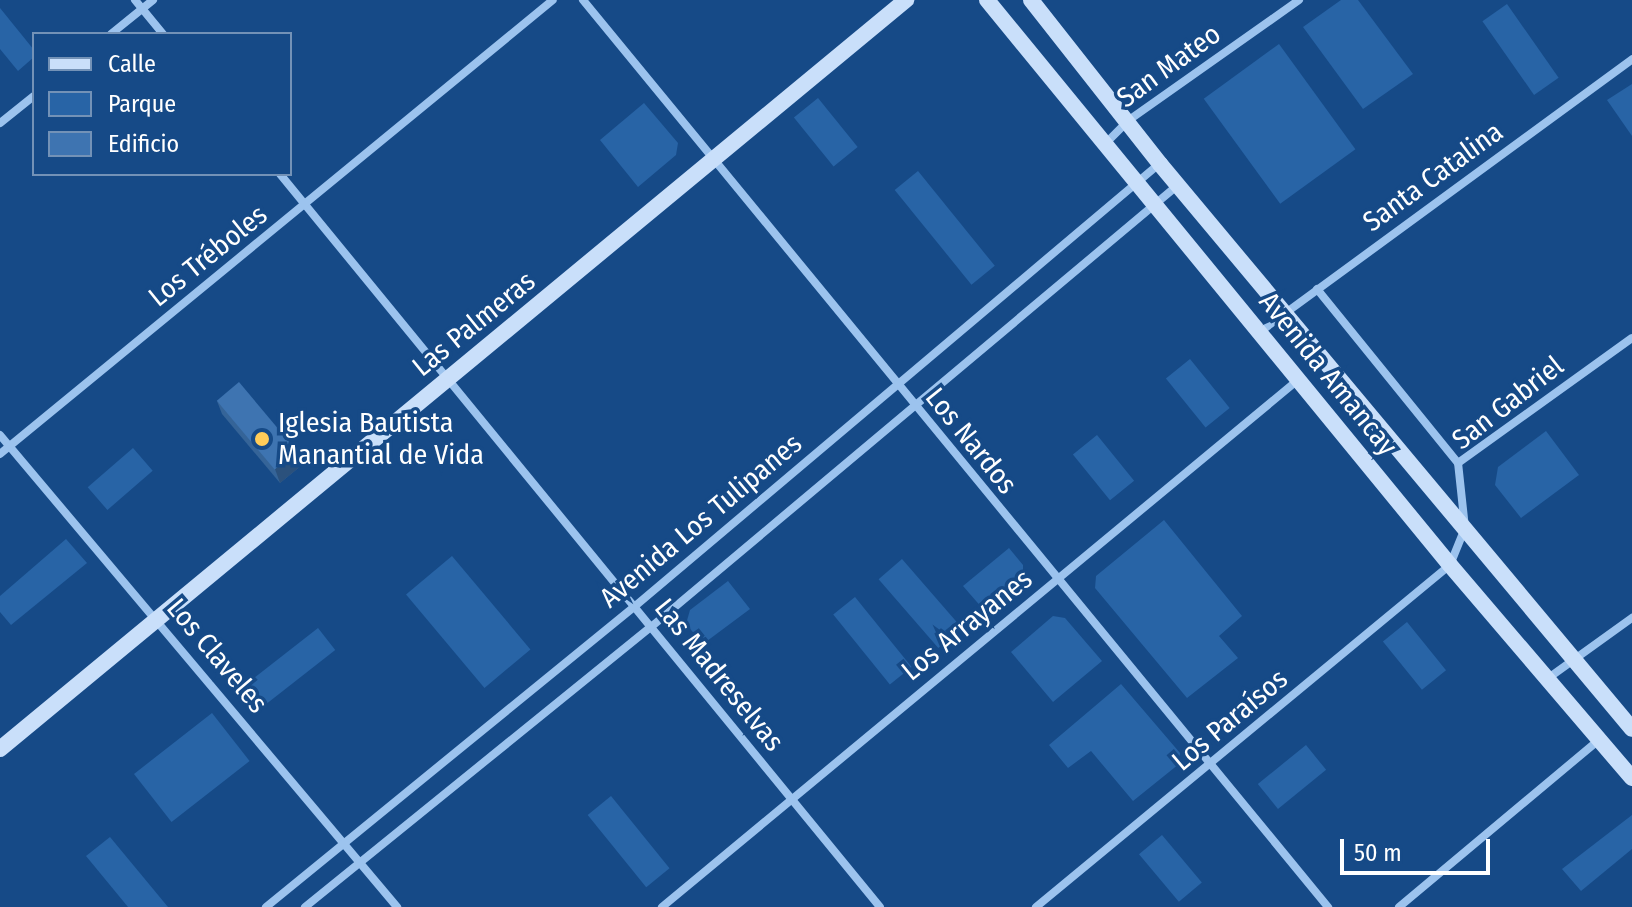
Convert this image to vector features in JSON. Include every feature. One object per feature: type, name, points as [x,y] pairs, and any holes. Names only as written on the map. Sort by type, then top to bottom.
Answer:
[{"type":"street","points":[[135,0],[161,32]]},
{"type":"street","points":[[113,32],[153,0]]},
{"type":"street","name":"Los Tréboles","points":[[0,454],[553,0]]},
{"type":"street","name":"Los Nardos","points":[[583,0],[717,159],[1056,581],[1213,763],[1328,907]]},
{"type":"street","name":"Las Palmeras","points":[[0,749],[906,0]]},
{"type":"street","name":"Avenida Amancay","points":[[987,0],[1450,565],[1632,778]]},
{"type":"street","name":"Avenida Amancay","points":[[1031,0],[1129,120],[1160,164],[1632,729]]},
{"type":"street","name":"San Mateo","points":[[1106,143],[1129,120],[1299,0]]},
{"type":"street","name":"Santa Catalina","points":[[1261,331],[1632,59]]},
{"type":"street","points":[[0,123],[32,98]]},
{"type":"street","name":"Avenida Los Tulipanes","points":[[266,907],[634,607],[1160,164]]},
{"type":"street","name":"Las Madreselvas","points":[[282,176],[880,907]]},
{"type":"street","name":"Avenida Los Tulipanes","points":[[305,907],[651,627],[913,404],[1178,185]]},
{"type":"street","points":[[1317,289],[1458,463]]},
{"type":"street","name":"San Gabriel","points":[[1465,528],[1458,463],[1632,338]]},
{"type":"street","name":"Los Arrayanes","points":[[662,907],[1300,379]]},
{"type":"street","name":"Los Claveles","points":[[0,435],[397,907]]},
{"type":"street","points":[[1450,565],[1465,528]]},
{"type":"street","name":"Los Paraísos","points":[[1036,907],[1450,565]]},
{"type":"street","points":[[1547,679],[1632,618]]},
{"type":"street","points":[[1399,907],[1599,740]]},
{"type":"green space","points":[[1341,0],[1358,0],[1413,74],[1363,109],[1303,27]]},
{"type":"green space","points":[[1507,4],[1559,78],[1534,95],[1482,21]]},
{"type":"green space","points":[[0,8],[32,48],[32,59],[18,71],[0,49]]},
{"type":"green space","points":[[1279,44],[1355,149],[1280,204],[1204,99]]},
{"type":"green space","points":[[1632,84],[1632,136],[1607,100]]},
{"type":"green space","points":[[818,98],[858,147],[834,166],[794,118]]},
{"type":"green space","points":[[644,103],[678,143],[676,155],[638,187],[600,140]]},
{"type":"green space","points":[[918,171],[995,266],[971,285],[895,190]]},
{"type":"green space","points":[[1190,359],[1230,408],[1206,427],[1166,379]]},
{"type":"green space","points":[[1546,431],[1579,475],[1521,518],[1495,485],[1498,467]]},
{"type":"green space","points":[[1097,435],[1134,481],[1110,500],[1073,455]]},
{"type":"green space","points":[[133,448],[153,471],[107,510],[88,487]]},
{"type":"green space","points":[[1164,520],[1242,616],[1219,636],[1238,658],[1187,698],[1095,588],[1096,576]]},
{"type":"green space","points":[[66,539],[87,563],[11,625],[0,612],[0,596]]},
{"type":"green space","points":[[1009,548],[1023,565],[1023,576],[983,609],[963,586]]},
{"type":"green space","points":[[452,556],[530,649],[484,688],[406,595]]},
{"type":"green space","points":[[902,559],[962,628],[938,648],[879,579]]},
{"type":"green space","points":[[728,581],[750,609],[703,644],[686,624],[690,610]]},
{"type":"green space","points":[[855,597],[912,667],[890,685],[833,615]]},
{"type":"green space","points":[[1053,616],[1065,618],[1102,661],[1053,702],[1011,652]]},
{"type":"green space","points":[[1407,622],[1446,670],[1422,690],[1383,642]]},
{"type":"green space","points":[[318,628],[335,650],[264,705],[247,683]]},
{"type":"green space","points":[[1121,684],[1180,753],[1179,764],[1133,801],[1091,751],[1068,768],[1049,745]]},
{"type":"green space","points":[[212,713],[250,761],[172,822],[134,774]]},
{"type":"green space","points":[[1306,745],[1326,770],[1278,809],[1258,784]]},
{"type":"green space","points":[[611,796],[670,868],[646,887],[588,815]]},
{"type":"green space","points":[[1632,815],[1632,849],[1581,891],[1562,869]]},
{"type":"green space","points":[[1162,835],[1202,882],[1179,902],[1139,854]]},
{"type":"green space","points":[[110,837],[168,907],[128,907],[86,856]]},
{"type":"building","name":"Iglesia Bautista Manantial de Vida","points":[[239,382],[297,451],[275,470],[217,401]]},
{"type":"place","name":"Iglesia Bautista Manantial de Vida","points":[[262,439]]}]
